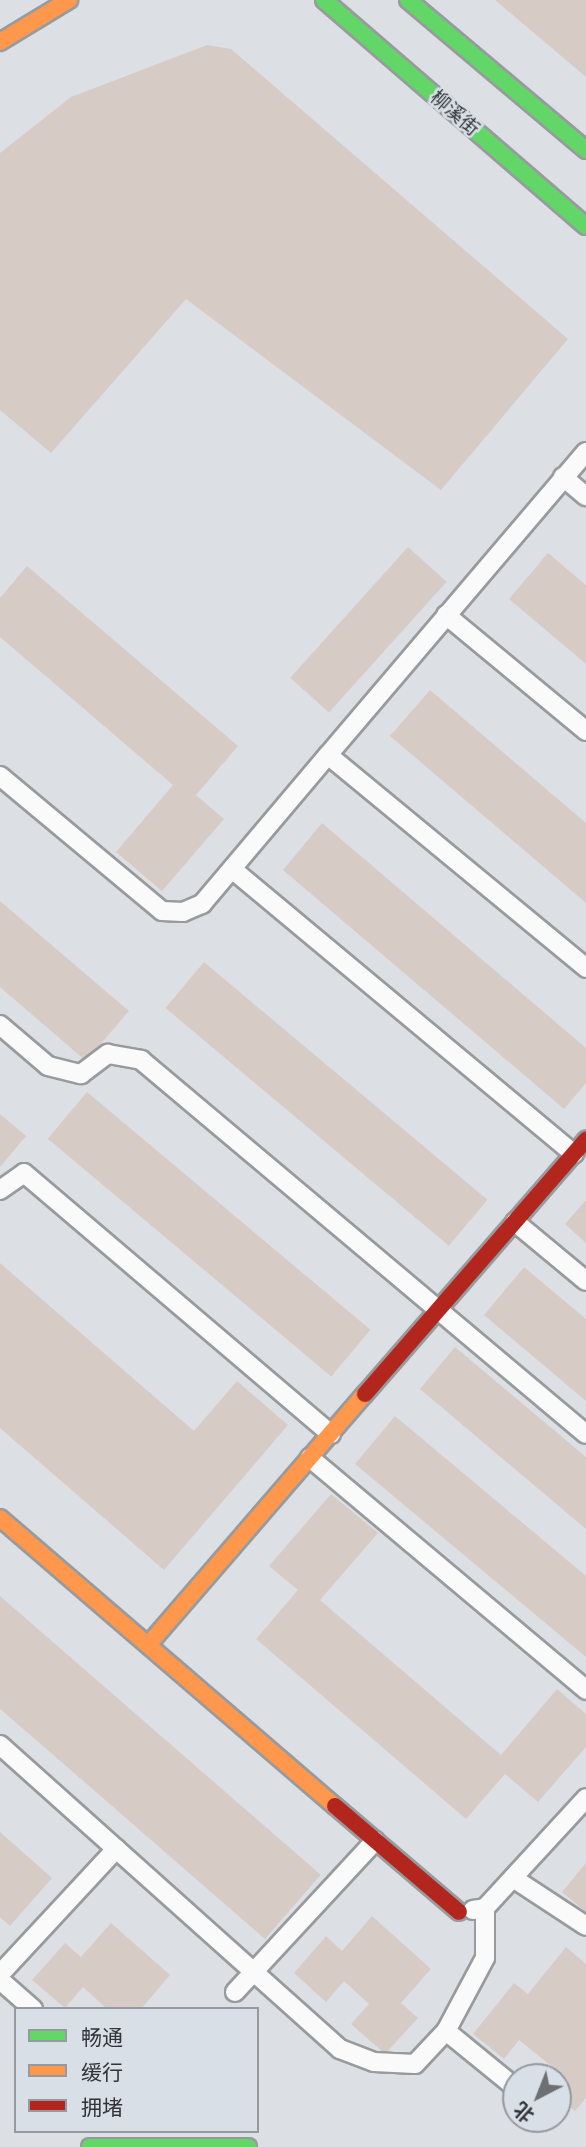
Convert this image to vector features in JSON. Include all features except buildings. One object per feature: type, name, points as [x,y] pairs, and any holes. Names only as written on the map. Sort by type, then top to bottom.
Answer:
[{"type":"street","points":[[0,42],[68,0]]},
{"type":"street","name":"柳溪街","points":[[324,0],[586,226]]},
{"type":"street","points":[[408,0],[586,150]]},
{"type":"street","points":[[148,1645],[580,1147]]},
{"type":"street","points":[[1,1521],[459,1912]]},
{"type":"street","points":[[90,2147],[248,2147]]},
{"type":"lane","points":[[0,776],[162,911],[183,912],[202,904],[586,452]]},
{"type":"lane","points":[[563,477],[586,496]]},
{"type":"lane","points":[[446,615],[586,732]]},
{"type":"lane","points":[[328,755],[586,968]]},
{"type":"lane","points":[[232,869],[580,1147]]},
{"type":"lane","points":[[0,1026],[48,1066],[81,1074],[108,1054],[141,1060],[440,1308],[586,1434]]},
{"type":"lane","points":[[0,1190],[24,1173],[331,1434]]},
{"type":"lane","points":[[515,1222],[586,1281]]},
{"type":"lane","points":[[310,1458],[586,1690]]},
{"type":"lane","points":[[0,1745],[340,2049],[374,2062],[415,2064],[446,2031],[485,1958],[485,1908]]},
{"type":"lane","points":[[459,1912],[485,1908],[586,1798]]},
{"type":"lane","points":[[235,1992],[375,1841]]},
{"type":"lane","points":[[0,1974],[116,1849]]},
{"type":"lane","points":[[513,1878],[586,1926]]},
{"type":"lane","points":[[0,1980],[31,2007]]},
{"type":"lane","points":[[446,2031],[502,2077]]},
{"type":"traffic: fast","points":[[324,0],[586,226]]},
{"type":"traffic: fast","points":[[408,0],[586,150]]},
{"type":"traffic: fast","points":[[90,2147],[248,2147]]},
{"type":"traffic: slow","points":[[0,42],[69,0]]},
{"type":"traffic: slow","points":[[148,1645],[365,1394]]},
{"type":"traffic: slow","points":[[0,1518],[335,1806]]},
{"type":"traffic: jam","points":[[365,1394],[586,1140]]},
{"type":"traffic: jam","points":[[335,1806],[459,1912]]}]
